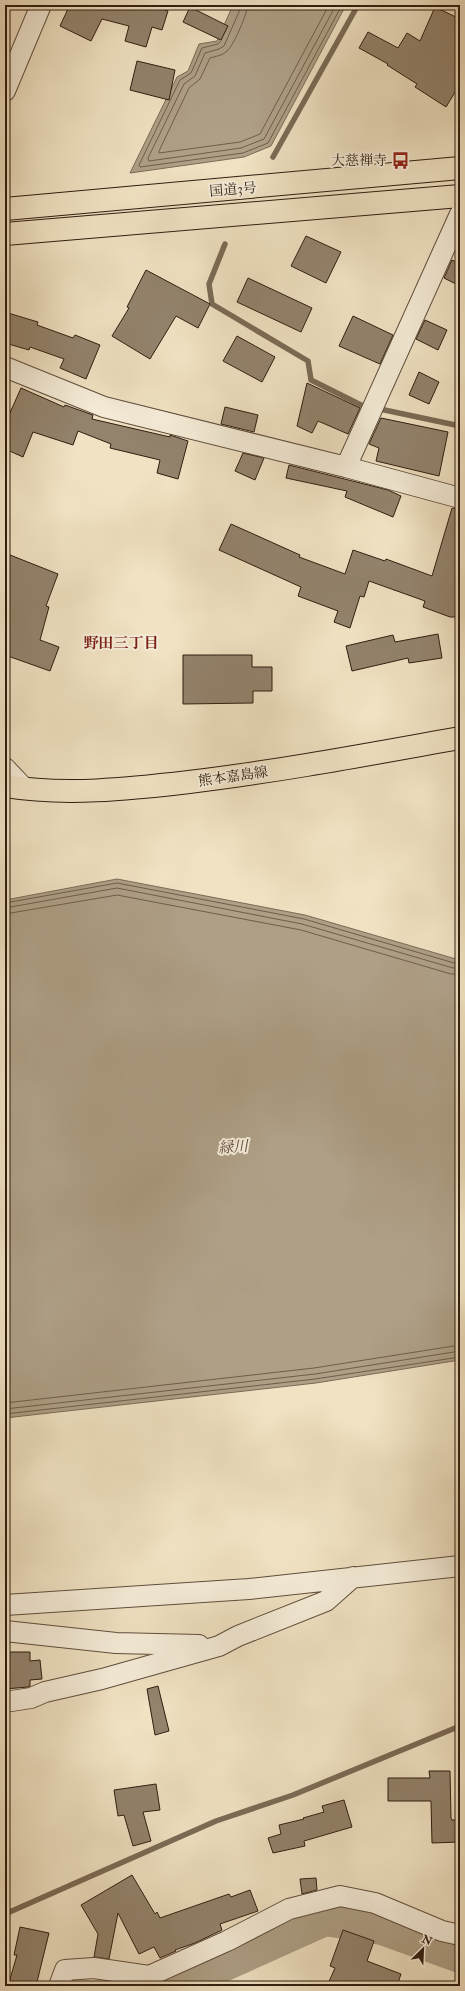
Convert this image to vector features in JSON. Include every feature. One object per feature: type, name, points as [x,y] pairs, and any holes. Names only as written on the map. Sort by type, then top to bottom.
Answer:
[{"type":"main road","name":"国道3号","points":[[5,209],[460,168]]},
{"type":"main road","name":"国道3号","points":[[5,234],[460,196]]},
{"type":"main road","name":"熊本嘉島線","points":[[15,787],[71,790],[139,788],[246,775],[460,738]]},
{"type":"street","points":[[5,91],[41,5]]},
{"type":"street","points":[[346,467],[460,214]]},
{"type":"street","points":[[5,367],[104,407],[346,467],[460,498]]},
{"type":"street","points":[[5,768],[15,787]]},
{"type":"street","points":[[5,1605],[249,1589],[353,1577],[430,1571],[460,1566]]},
{"type":"street","points":[[5,1702],[32,1698],[45,1692],[102,1679],[219,1646],[238,1636],[326,1601],[353,1577]]},
{"type":"street","points":[[5,1631],[116,1643],[219,1646]]},
{"type":"street","points":[[59,1986],[65,1970],[94,1968],[149,1976],[227,1941],[289,1909],[340,1896],[375,1903],[442,1931],[460,1934]]},
{"type":"water","points":[[233,5],[346,5],[271,146],[244,157],[130,173],[177,77],[188,71],[199,44],[217,41]]},
{"type":"water","name":"緑川","points":[[117,879],[305,915],[456,959],[460,958],[460,1360],[316,1383],[5,1418],[5,900]]},
{"type":"building","points":[[67,5],[114,5],[134,10],[135,5],[149,5],[168,11],[162,30],[152,27],[146,47],[125,41],[129,26],[102,19],[91,41],[60,26],[67,11]]},
{"type":"building","points":[[190,7],[228,26],[221,40],[183,22]]},
{"type":"building","points":[[435,7],[460,19],[460,84],[446,107],[415,87],[417,84],[387,65],[388,64],[359,48],[368,32],[398,48],[407,33],[420,41]]},
{"type":"building","points":[[137,61],[175,70],[169,100],[130,90]]},
{"type":"building","points":[[306,236],[341,252],[326,283],[291,266]]},
{"type":"building","points":[[452,260],[460,264],[460,286],[444,278]]},
{"type":"building","points":[[146,270],[210,304],[198,328],[176,316],[150,359],[112,336],[129,308],[127,307]]},
{"type":"building","points":[[248,278],[312,308],[301,332],[237,302]]},
{"type":"building","points":[[8,313],[38,322],[37,325],[73,338],[75,335],[100,345],[86,379],[60,368],[64,359],[30,347],[29,350],[5,343],[5,321]]},
{"type":"building","points":[[353,316],[393,335],[380,364],[339,346]]},
{"type":"building","points":[[425,320],[447,330],[438,350],[416,339]]},
{"type":"building","points":[[237,336],[275,357],[262,382],[223,361]]},
{"type":"building","points":[[419,372],[439,382],[429,404],[409,395]]},
{"type":"building","points":[[307,383],[360,408],[348,434],[318,421],[312,433],[297,426]]},
{"type":"building","points":[[21,388],[64,407],[65,405],[93,415],[92,419],[170,437],[170,435],[188,441],[178,479],[157,473],[160,460],[110,448],[111,444],[78,431],[73,445],[33,432],[23,457],[5,449],[5,424]]},
{"type":"building","points":[[225,407],[258,415],[254,432],[221,424]]},
{"type":"building","points":[[381,418],[448,432],[439,476],[376,461],[379,448],[369,444]]},
{"type":"building","points":[[243,453],[264,458],[255,480],[235,471]]},
{"type":"building","points":[[289,465],[388,490],[401,496],[393,517],[345,497],[347,491],[286,478]]},
{"type":"building","points":[[452,508],[460,509],[460,606],[457,617],[450,617],[423,607],[425,601],[369,581],[364,597],[360,596],[350,628],[334,622],[338,611],[298,596],[301,587],[219,550],[231,524],[300,555],[299,557],[345,574],[353,550],[385,561],[386,559],[432,576]]},
{"type":"building","points":[[5,553],[58,574],[46,606],[49,607],[40,640],[59,647],[50,671],[5,655]]},
{"type":"building","points":[[438,634],[442,658],[409,663],[408,658],[352,671],[346,646],[393,635],[395,642]]},
{"type":"building","points":[[183,655],[252,655],[252,667],[272,667],[272,691],[253,691],[253,703],[183,704]]},
{"type":"building","points":[[6,1652],[30,1652],[30,1661],[40,1660],[42,1679],[30,1680],[30,1686],[28,1687],[5,1689]]},
{"type":"building","points":[[158,1686],[169,1731],[155,1735],[147,1689]]},
{"type":"building","points":[[429,1771],[450,1771],[451,1818],[452,1820],[460,1820],[460,1842],[432,1843],[431,1801],[388,1801],[388,1778],[430,1778]]},
{"type":"building","points":[[156,1784],[160,1810],[143,1812],[151,1841],[133,1846],[124,1815],[118,1816],[114,1790]]},
{"type":"building","points":[[344,1800],[352,1827],[304,1841],[305,1846],[273,1853],[268,1838],[281,1834],[279,1825],[324,1812],[322,1806]]},
{"type":"building","points":[[132,1875],[155,1914],[157,1912],[160,1918],[229,1894],[231,1897],[250,1890],[258,1911],[220,1924],[222,1930],[160,1958],[154,1947],[139,1954],[118,1913],[109,1959],[94,1957],[98,1934],[81,1905]]},
{"type":"building","points":[[316,1878],[317,1890],[302,1894],[300,1879]]},
{"type":"building","points":[[20,1927],[49,1933],[36,1986],[8,1986],[17,1955],[14,1955]]},
{"type":"building","points":[[343,1930],[374,1941],[367,1961],[401,1974],[397,1986],[327,1986],[335,1968],[330,1966]]},
{"type":"waterway","points":[[273,157],[358,5]]},
{"type":"waterway","points":[[225,244],[209,284],[212,304],[308,361],[311,380],[361,405],[460,426]]},
{"type":"waterway","points":[[5,1914],[216,1821],[293,1795],[460,1726]]},
{"type":"waterway","points":[[176,1986],[325,1919],[382,1928],[460,1956]]},
{"type":"place","name":"大慈禅寺","points":[[400,160]]},
{"type":"district","name":"野田三丁目","points":[[121,643]]}]
